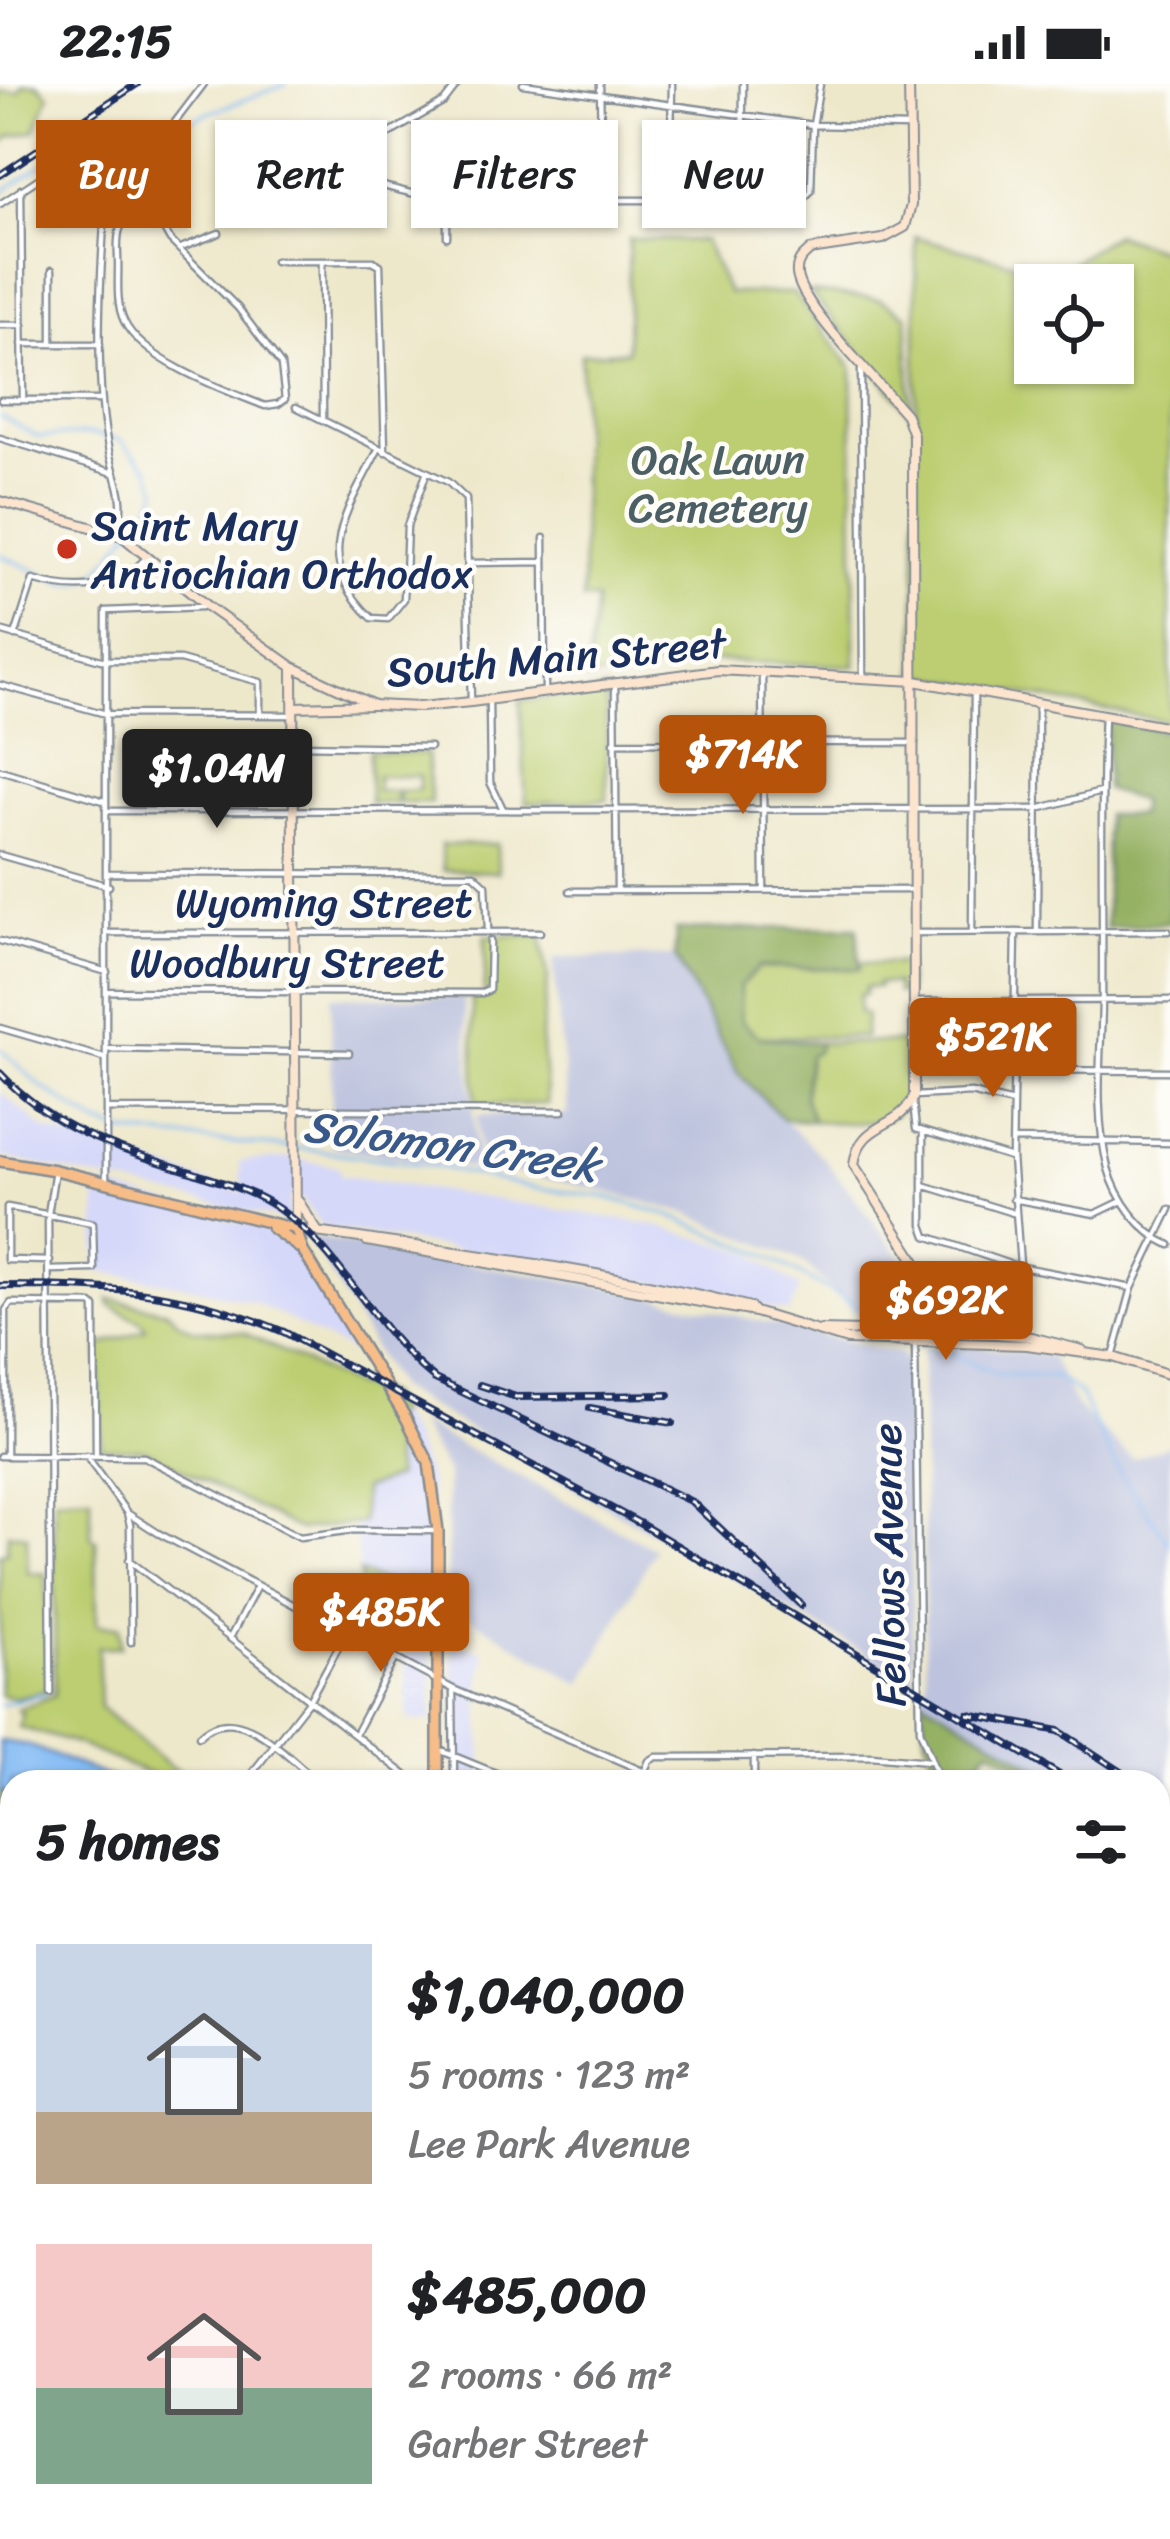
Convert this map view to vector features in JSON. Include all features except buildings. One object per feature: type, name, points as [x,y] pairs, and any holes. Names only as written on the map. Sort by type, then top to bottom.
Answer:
[{"type":"main road","points":[[909,84],[911,205],[905,227],[883,239],[810,250],[797,265],[802,289],[906,416],[914,435],[914,1099],[902,1114],[866,1136],[856,1150],[854,1165],[920,1268],[915,1338]]},
{"type":"main road","name":"South Main Street","points":[[0,501],[122,536],[208,607],[293,668],[374,705],[471,702],[686,672],[763,672],[915,681],[1170,727]]},
{"type":"main road","points":[[293,668],[296,1229],[303,1251],[423,1446],[434,1482],[441,1770]]},
{"type":"main road","points":[[294,711],[374,705]]},
{"type":"main road","points":[[0,1161],[296,1229],[662,1287],[750,1307],[821,1330],[915,1338],[1031,1337],[1170,1375]]},
{"type":"main road","points":[[296,1197],[319,1233]]},
{"type":"main road","points":[[256,1220],[303,1251]]},
{"type":"main road","points":[[439,1682],[449,1753],[444,1770]]},
{"type":"street","points":[[122,536],[123,503],[102,400],[105,210],[204,84]]},
{"type":"street","points":[[387,135],[444,102],[458,84]]},
{"type":"street","points":[[528,84],[813,125],[909,127]]},
{"type":"street","points":[[600,84],[600,120]]},
{"type":"street","points":[[672,84],[672,120]]},
{"type":"street","points":[[742,84],[743,120]]},
{"type":"street","points":[[806,197],[812,191],[813,125],[820,84]]},
{"type":"street","points":[[0,204],[36,180]]},
{"type":"street","points":[[21,189],[23,400]]},
{"type":"street","points":[[152,214],[181,248],[238,308],[281,365],[285,399],[278,404],[266,406],[178,369],[125,323],[118,235],[127,216],[152,214]]},
{"type":"street","points":[[447,228],[447,237]]},
{"type":"street","points":[[181,248],[219,233]]},
{"type":"street","points":[[275,261],[373,261],[382,269],[382,450],[341,523],[336,548],[340,571],[372,618],[388,619],[404,599],[407,526],[427,472]]},
{"type":"street","points":[[322,261],[322,420]]},
{"type":"street","points":[[52,271],[52,344]]},
{"type":"street","points":[[103,284],[119,284]]},
{"type":"street","points":[[0,325],[23,325]]},
{"type":"street","points":[[22,344],[102,344]]},
{"type":"street","points":[[861,364],[863,676]]},
{"type":"street","points":[[1,400],[102,400]]},
{"type":"street","points":[[296,406],[456,487],[466,499],[471,702]]},
{"type":"street","points":[[0,438],[115,473]]},
{"type":"street","points":[[544,538],[545,692]]},
{"type":"street","points":[[15,636],[33,580],[88,590],[129,576],[148,555]]},
{"type":"street","points":[[469,563],[544,562]]},
{"type":"street","points":[[106,1183],[106,611],[208,607]]},
{"type":"street","points":[[0,631],[107,660],[180,659],[260,682],[260,715]]},
{"type":"street","points":[[763,672],[764,890]]},
{"type":"street","points":[[615,682],[616,891]]},
{"type":"street","points":[[0,685],[106,714],[294,711]]},
{"type":"street","points":[[972,932],[974,692]]},
{"type":"street","points":[[489,700],[490,782],[503,809]]},
{"type":"street","points":[[1037,932],[1038,703]]},
{"type":"street","points":[[1104,714],[1103,1140],[1109,1172],[1122,1201],[1154,1236],[1170,1245]]},
{"type":"street","points":[[614,742],[916,743]]},
{"type":"street","points":[[295,745],[430,747]]},
{"type":"street","points":[[0,770],[106,802]]},
{"type":"street","points":[[108,811],[1038,808],[1101,792]]},
{"type":"street","points":[[0,855],[109,886]]},
{"type":"street","points":[[109,873],[473,874],[486,885],[488,932]]},
{"type":"street","points":[[570,891],[915,890]]},
{"type":"street","points":[[915,933],[1168,931]]},
{"type":"street","name":"Wyoming Street","points":[[109,933],[540,932]]},
{"type":"street","points":[[1016,932],[1012,1158],[1020,1264]]},
{"type":"street","points":[[0,941],[107,972]]},
{"type":"street","name":"Woodbury Street","points":[[108,991],[482,993],[488,990],[490,941]]},
{"type":"street","points":[[914,1002],[1170,1000]]},
{"type":"street","points":[[0,1028],[106,1058]]},
{"type":"street","points":[[106,1049],[349,1052]]},
{"type":"street","points":[[1015,1070],[1170,1071]]},
{"type":"street","points":[[1013,1103],[971,1094],[914,1099],[920,1130],[922,1225],[927,1236],[1020,1264],[1132,1288]]},
{"type":"street","points":[[107,1109],[562,1111]]},
{"type":"street","points":[[920,1130],[1012,1158]]},
{"type":"street","points":[[1013,1140],[1170,1143]]},
{"type":"street","points":[[52,1693],[48,1214],[55,1170]]},
{"type":"street","points":[[923,1185],[1013,1213]]},
{"type":"street","points":[[1013,1199],[1095,1214],[1122,1201]]},
{"type":"street","points":[[50,1261],[7,1260],[7,1208],[93,1223],[94,1269],[50,1270]]},
{"type":"street","points":[[1113,1357],[1132,1288],[1170,1209]]},
{"type":"street","points":[[96,1456],[95,1307],[8,1304],[3,1456],[151,1459],[292,1535],[438,1531]]},
{"type":"street","points":[[918,1310],[949,1312],[991,1326]]},
{"type":"street","name":"Fellows Avenue","points":[[915,1338],[920,1730],[934,1770]]},
{"type":"street","points":[[86,1456],[127,1513],[453,1690],[639,1770]]},
{"type":"street","points":[[127,1513],[131,1642]]},
{"type":"street","points":[[129,1560],[400,1770]]},
{"type":"street","points":[[231,1636],[257,1586]]},
{"type":"street","points":[[254,1770],[310,1699],[346,1634]]},
{"type":"street","points":[[355,1734],[394,1659]]},
{"type":"street","points":[[452,1770],[453,1690]]},
{"type":"street","points":[[199,1736],[219,1723],[239,1722],[304,1770]]},
{"type":"street","points":[[449,1753],[489,1770]]},
{"type":"street","points":[[754,1756],[754,1770]]},
{"type":"street","points":[[646,1770],[656,1757],[871,1756],[929,1761]]},
{"type":"shaded area","points":[[675,956],[738,1073],[825,1160],[912,1271],[916,1290],[911,1312],[888,1328],[872,1328],[802,1261],[689,1214],[594,1188],[481,1167],[477,1115],[568,1115],[553,958]]},
{"type":"shaded area","points":[[331,996],[464,998],[478,1169],[332,1147]]},
{"type":"shaded area","points":[[0,1091],[44,1129],[242,1193],[240,1161],[289,1158],[340,1167],[340,1175],[650,1224],[751,1253],[800,1288],[789,1313],[728,1297],[322,1226],[300,1196],[290,1196],[289,1221],[0,1156]]},
{"type":"shaded area","points":[[96,1184],[272,1231],[301,1256],[358,1349],[353,1353],[256,1303],[195,1287],[97,1271]]},
{"type":"shaded area","points":[[317,1238],[618,1289],[900,1353],[908,1361],[913,1680],[397,1388],[311,1241]]},
{"type":"shaded area","points":[[962,1345],[1050,1356],[1076,1406],[1132,1459],[1170,1444],[1170,1770],[1043,1770],[922,1696],[926,1689],[922,1347]]},
{"type":"shaded area","points":[[397,1414],[430,1482],[432,1721],[408,1720],[405,1657],[410,1592],[359,1573],[355,1524],[362,1522],[363,1489],[388,1418]]},
{"type":"shaded area","points":[[417,1422],[655,1549],[582,1684],[448,1605],[447,1472]]},
{"type":"shaded area","points":[[452,1641],[485,1652],[479,1693],[483,1770],[457,1770]]},
{"type":"green space","points":[[23,84],[38,84],[49,95],[35,131],[11,136],[0,144],[0,92],[19,92]]},
{"type":"green space","points":[[1115,234],[1170,253],[1170,722],[916,674],[916,237],[1017,264],[1014,384],[1134,384],[1134,264],[1070,264]]},
{"type":"green space","name":"Oak Lawn Cemetery","points":[[629,239],[704,241],[728,293],[794,293],[852,368],[855,666],[691,660],[586,680],[596,600],[583,600],[581,354],[627,351]]},
{"type":"green space","points":[[810,292],[880,299],[907,316],[911,414]]},
{"type":"green space","points":[[606,690],[607,800],[526,803],[520,701]]},
{"type":"green space","points":[[1107,719],[1170,732],[1170,923],[1106,928],[1106,815],[1139,815],[1139,800],[1106,790]]},
{"type":"green space","points":[[369,751],[427,754],[431,803],[399,803],[399,791],[419,790],[419,776],[377,776],[377,791],[396,791],[397,803],[370,803]]},
{"type":"green space","points":[[497,844],[498,872],[443,870],[441,845]]},
{"type":"green space","points":[[857,927],[860,969],[759,967],[740,986],[741,1021],[759,1037],[819,1043],[809,1056],[804,1097],[813,1121],[783,1119],[738,1073],[675,956],[676,930]]},
{"type":"green space","points":[[485,936],[541,936],[548,979],[541,1035],[547,1104],[476,1105],[472,997],[484,997]]},
{"type":"green space","points":[[860,963],[907,963],[907,993],[897,993],[896,984],[878,983],[859,994],[859,1012],[866,1015],[864,1037],[759,1037],[740,1020],[740,986],[759,968],[859,969]]},
{"type":"green space","points":[[907,1042],[908,1092],[895,1114],[869,1122],[813,1121],[804,1097],[809,1055],[818,1050],[819,1043]]},
{"type":"green space","points":[[109,1299],[168,1311],[195,1330],[244,1333],[352,1385],[386,1394],[397,1414],[388,1418],[396,1477],[363,1489],[362,1523],[299,1530],[143,1449],[101,1447],[99,1346],[146,1329],[142,1322],[110,1305]]},
{"type":"green space","points":[[91,1496],[97,1625],[120,1626],[121,1647],[98,1647],[100,1707],[177,1770],[139,1770],[80,1745],[19,1727],[22,1714],[17,1709],[55,1695],[54,1498]]},
{"type":"green space","points":[[8,1533],[27,1535],[28,1573],[46,1574],[49,1690],[14,1698],[0,1695],[0,1554],[7,1552]]},
{"type":"green space","points":[[359,1573],[410,1591],[410,1633],[365,1610]]},
{"type":"green space","points":[[922,1698],[1043,1770],[1030,1770],[989,1748],[973,1770],[941,1770],[930,1752]]},
{"type":"water","points":[[0,1741],[28,1745],[91,1770],[0,1770]]},
{"type":"waterway","name":"Solomon Creek","points":[[190,120],[287,84]]},
{"type":"waterway","name":"Solomon Creek","points":[[0,194],[36,169]]},
{"type":"waterway","name":"Solomon Creek","points":[[0,416],[38,437],[91,434],[120,440],[149,468],[158,490],[109,559],[82,581],[57,581],[0,555]]},
{"type":"waterway","name":"Solomon Creek","points":[[0,1049],[42,1087],[98,1124],[128,1133],[434,1166],[535,1188],[607,1197],[668,1215],[764,1254],[891,1325]]},
{"type":"waterway","name":"Solomon Creek","points":[[946,1351],[997,1374],[1056,1377],[1079,1393],[1119,1472],[1170,1544]]},
{"type":"waterway","points":[[0,1705],[45,1693]]},
{"type":"railway","points":[[0,175],[137,84]]},
{"type":"railway","points":[[0,1073],[43,1110],[90,1136],[238,1188],[279,1209],[322,1248],[394,1339],[435,1379],[692,1502],[801,1605]]},
{"type":"railway","points":[[0,1286],[145,1293],[212,1307],[284,1332],[639,1523],[1051,1770]]},
{"type":"railway","points":[[480,1385],[516,1397],[669,1395]]},
{"type":"railway","points":[[590,1408],[672,1423]]},
{"type":"railway","points":[[968,1714],[1059,1731],[1119,1770]]},
{"type":"place","name":"Saint Mary Antiochian Orthodox","points":[[67,549]]}]
